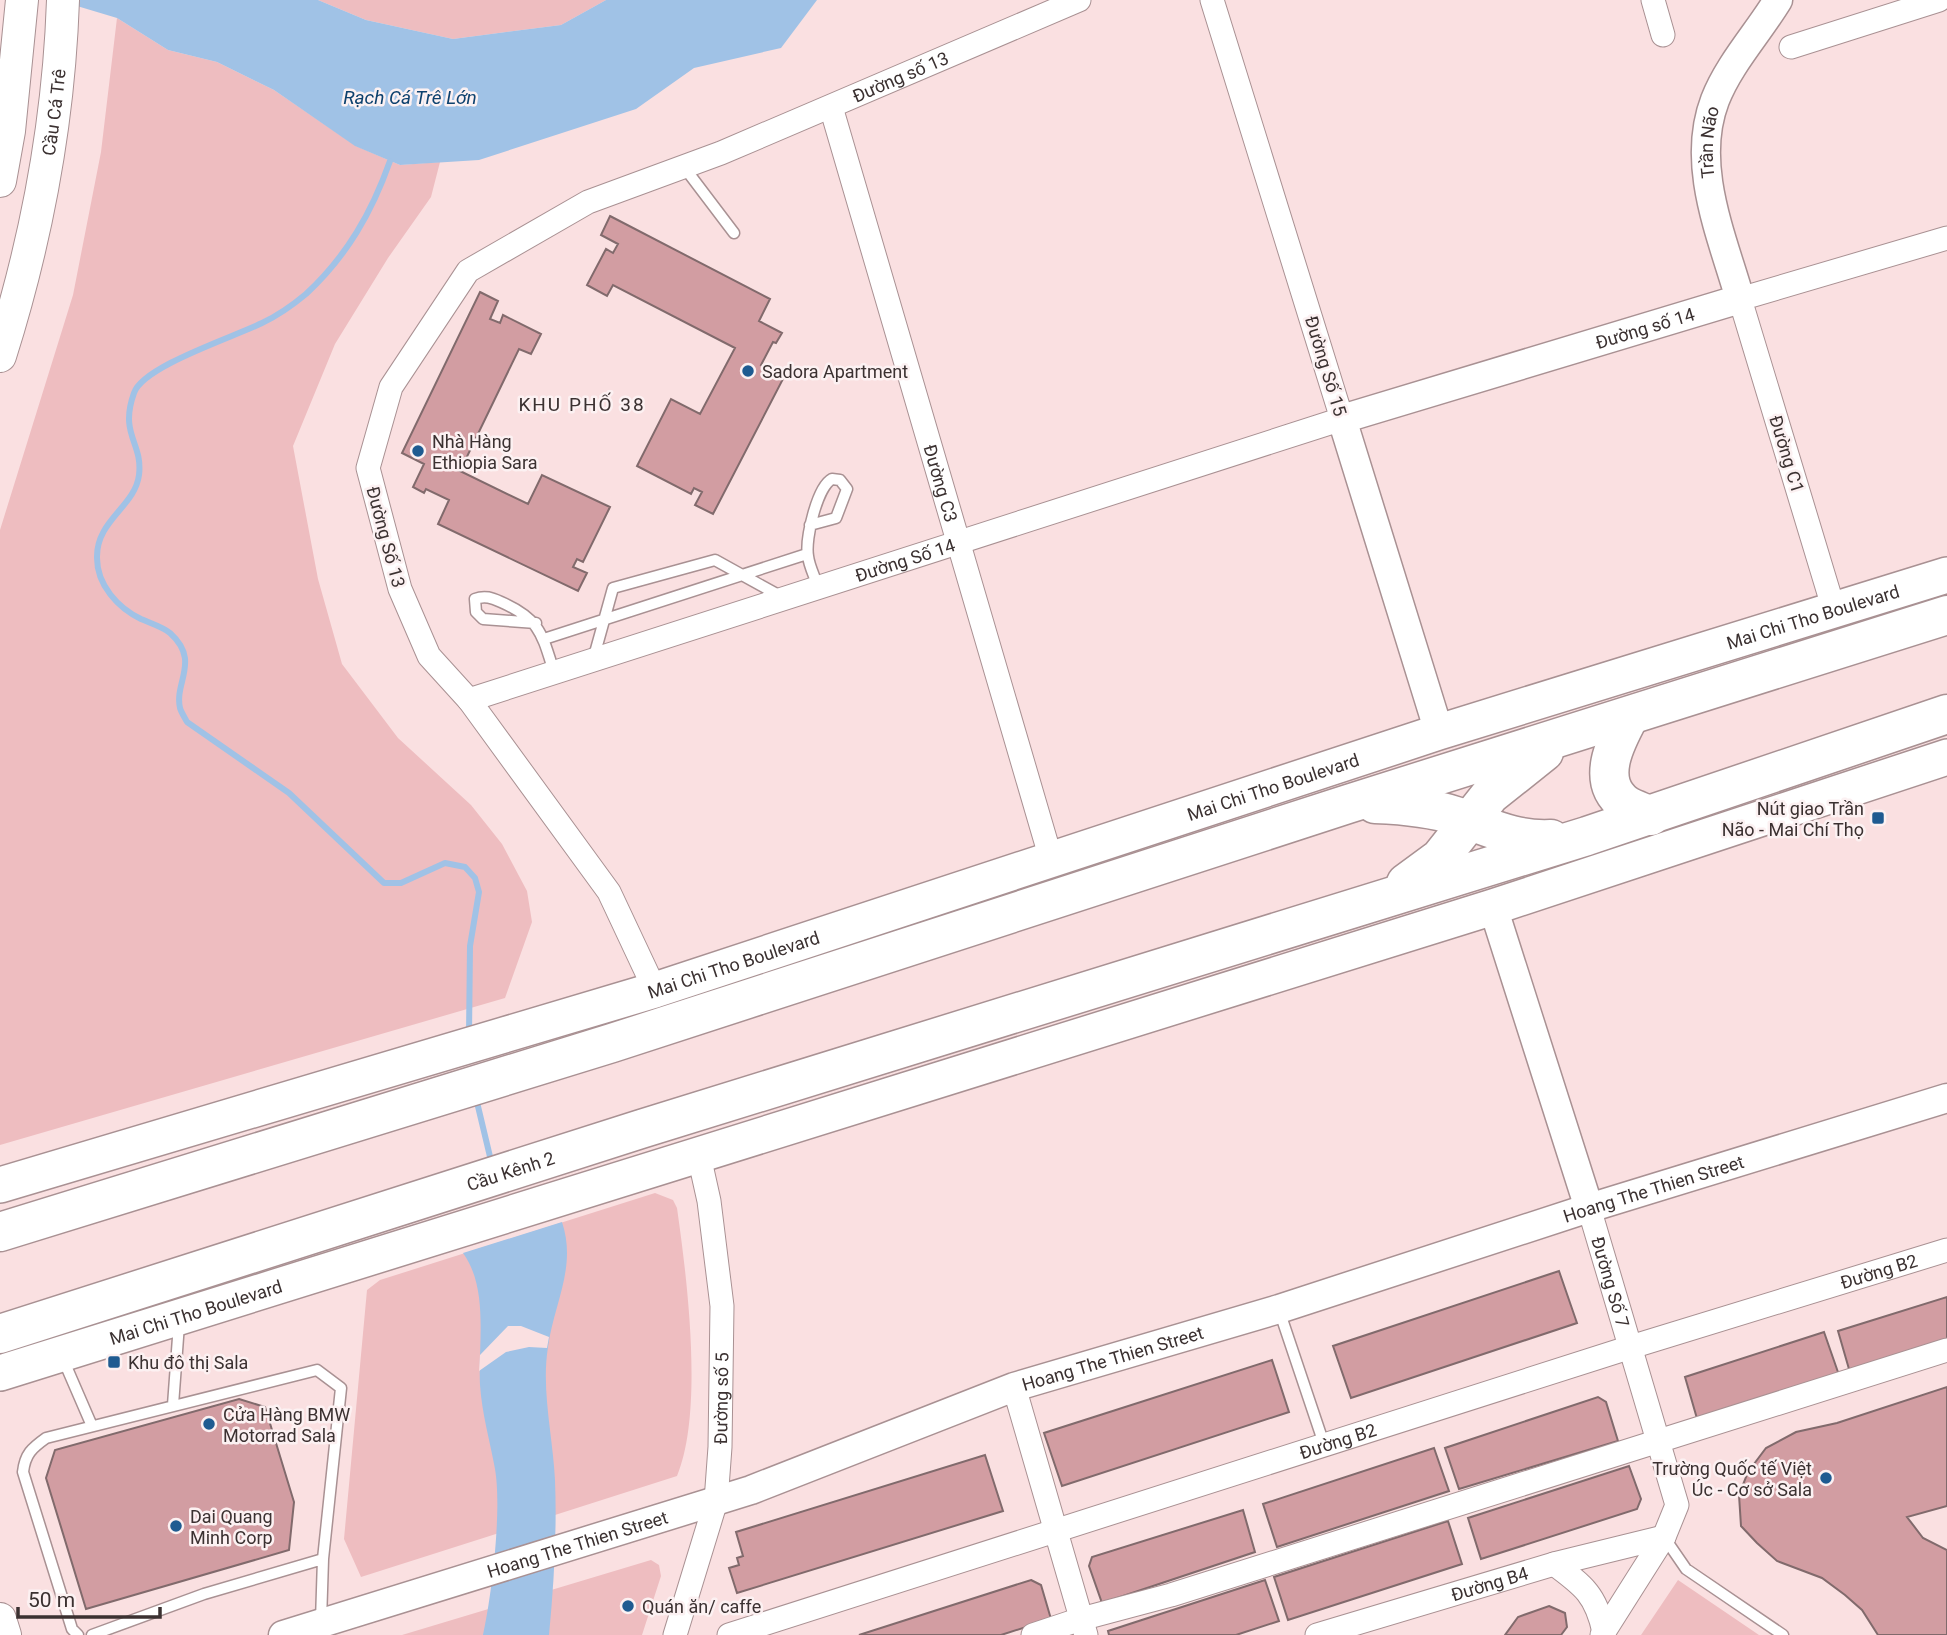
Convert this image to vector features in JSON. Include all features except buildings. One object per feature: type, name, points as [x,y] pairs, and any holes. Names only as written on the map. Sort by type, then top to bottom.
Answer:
[{"type":"highway","points":[[0,1232],[352,1121],[612,1043],[1348,804],[1947,615]]},
{"type":"highway","points":[[1378,901],[1651,816],[1947,714]]},
{"type":"highway","points":[[1629,717],[1615,744],[1609,768],[1614,790],[1625,804],[1651,816]]},
{"type":"highway","points":[[1378,901],[1440,859],[1490,795],[1566,736]]},
{"type":"highway","points":[[1452,772],[1482,867]]},
{"type":"highway","points":[[1348,804],[1424,808],[1468,821],[1490,831],[1525,838],[1587,836]]},
{"type":"highway","name":"Cầu Kênh 2","points":[[4,1332],[641,1129],[1378,901]]},
{"type":"main road","points":[[0,181],[9,131],[22,0]]},
{"type":"main road","name":"Cầu Cá Trê","points":[[0,356],[23,275],[50,131],[64,0]]},
{"type":"main road","name":"Mai Chi Tho Boulevard","points":[[0,1185],[655,990],[1438,732],[1947,575]]},
{"type":"main road","points":[[1438,732],[1452,772]]},
{"type":"main road","points":[[699,1156],[1493,907],[1947,757]]},
{"type":"main road","points":[[1482,867],[1493,907]]},
{"type":"main road","name":"Mai Chi Tho Boulevard","points":[[0,1373],[390,1249],[699,1156]]},
{"type":"main road","points":[[0,1619],[5,1635]]},
{"type":"street","name":"Đường số 13","points":[[721,153],[1079,0]]},
{"type":"street","name":"Đường Số 15","points":[[1212,0],[1438,732]]},
{"type":"street","points":[[1653,0],[1663,35]]},
{"type":"street","name":"Trần Não","points":[[1740,299],[1707,185],[1707,123],[1727,77],[1778,0]]},
{"type":"street","points":[[1791,47],[1939,0]]},
{"type":"street","name":"Đường C3","points":[[831,107],[1051,859]]},
{"type":"street","name":"Đường Số 13","points":[[655,990],[609,892],[469,700],[429,656],[400,589],[368,468],[391,387],[468,271],[587,202],[721,153]]},
{"type":"street","name":"Đường số 14","points":[[1342,419],[1947,238]]},
{"type":"street","name":"Đường C1","points":[[1740,299],[1834,610]]},
{"type":"street","name":"Đường Số 14","points":[[469,700],[1342,419]]},
{"type":"street","name":"Đường Số 7","points":[[1493,907],[1660,1442],[1677,1505],[1664,1536]]},
{"type":"street","name":"Hoang The Thien Street","points":[[283,1635],[320,1629],[357,1614],[716,1501],[1014,1387],[1279,1309],[1589,1208],[1947,1098]]},
{"type":"street","name":"Đường số 5","points":[[675,1635],[716,1501],[723,1377],[722,1306],[709,1201],[699,1156]]},
{"type":"street","name":"Đường B2","points":[[729,1635],[799,1610],[1324,1444],[1947,1250]]},
{"type":"street","points":[[1033,1635],[1083,1627],[1171,1595],[1947,1350]]},
{"type":"street","points":[[1014,1387],[1083,1627]]},
{"type":"street","points":[[1603,1634],[1664,1536]]},
{"type":"street","name":"Đường B4","points":[[1317,1635],[1554,1564],[1664,1536]]},
{"type":"street","points":[[1554,1564],[1582,1585],[1598,1606],[1603,1634]]},
{"type":"street","points":[[793,1635],[799,1610]]},
{"type":"lane","points":[[684,167],[734,233]]},
{"type":"lane","points":[[810,525],[807,554],[818,587]]},
{"type":"lane","points":[[544,639],[807,554]]},
{"type":"lane","points":[[593,660],[613,588],[715,560],[785,598]]},
{"type":"lane","points":[[536,623],[483,620],[476,612],[475,599],[491,597],[529,616],[536,623],[544,639],[554,672]]},
{"type":"lane","points":[[1279,1309],[1324,1444]]},
{"type":"lane","points":[[173,1405],[180,1316]]},
{"type":"lane","points":[[61,1354],[92,1426]]},
{"type":"lane","points":[[78,1635],[72,1629],[23,1472],[24,1460],[32,1448],[46,1438],[317,1370],[341,1388],[323,1559],[320,1629]]},
{"type":"lane","points":[[1664,1536],[1686,1569],[1783,1635]]},
{"type":"lane","points":[[92,1635],[204,1594],[323,1559]]},
{"type":"shaded area","points":[[318,0],[606,0],[561,25],[453,39],[366,20]]},
{"type":"shaded area","points":[[117,18],[168,50],[217,62],[274,90],[356,146],[400,165],[440,162],[431,197],[388,258],[335,344],[293,446],[318,579],[342,664],[398,738],[471,805],[502,844],[527,891],[532,922],[505,998],[0,1145],[0,530],[73,295],[101,152]]},
{"type":"shaded area","points":[[655,1193],[673,1200],[677,1208],[689,1306],[692,1381],[690,1417],[677,1476],[361,1577],[344,1539],[367,1290],[380,1280]]},
{"type":"shaded area","points":[[651,1560],[659,1565],[661,1576],[642,1635],[402,1635]]},
{"type":"shaded area","points":[[1678,1580],[1759,1635],[1641,1635]]},
{"type":"water","name":"Rạch Cá Trê Lớn","points":[[57,0],[318,0],[366,20],[453,39],[561,25],[606,0],[817,0],[781,48],[694,68],[636,109],[479,160],[400,165],[355,146],[274,90],[217,62],[168,50],[117,18]]},
{"type":"water","points":[[562,1222],[566,1238],[566,1270],[546,1363],[556,1499],[549,1635],[483,1635],[495,1552],[497,1486],[481,1396],[479,1300],[471,1267],[463,1253]]},
{"type":"pier","points":[[508,1326],[521,1326],[549,1337],[547,1348],[529,1347],[506,1352],[479,1371],[480,1355]]},
{"type":"waterway","points":[[390,161],[357,232],[334,264],[306,294],[268,320],[191,353],[141,383],[134,393],[129,419],[138,454],[139,475],[131,496],[103,534],[98,545],[97,558],[105,586],[117,602],[141,619],[167,631],[179,643],[185,662],[180,708],[187,722],[289,793],[384,883],[401,883],[445,863],[465,867],[475,878],[479,892],[470,946],[469,1035]]},
{"type":"waterway","points":[[476,1098],[492,1165]]},
{"type":"place","name":"Sadora Apartment","points":[[748,371]]},
{"type":"place","name":"Nhà Hàng Ethiopia Sara","points":[[418,451]]},
{"type":"place","name":"Nút giao Trần Não - Mai Chí Thọ","points":[[1878,818]]},
{"type":"place","name":"Khu đô thị Sala","points":[[114,1362]]},
{"type":"place","name":"Cửa Hàng BMW Motorrad Sala","points":[[209,1424]]},
{"type":"place","name":"Trường Quốc tế Việt Úc - Cơ sở Sala","points":[[1826,1478]]},
{"type":"place","name":"Dai Quang Minh Corp","points":[[176,1526]]},
{"type":"place","name":"Quán ăn/ caffe","points":[[628,1606]]},
{"type":"district","name":"KHU PHỐ 38","points":[[582,404]]}]
